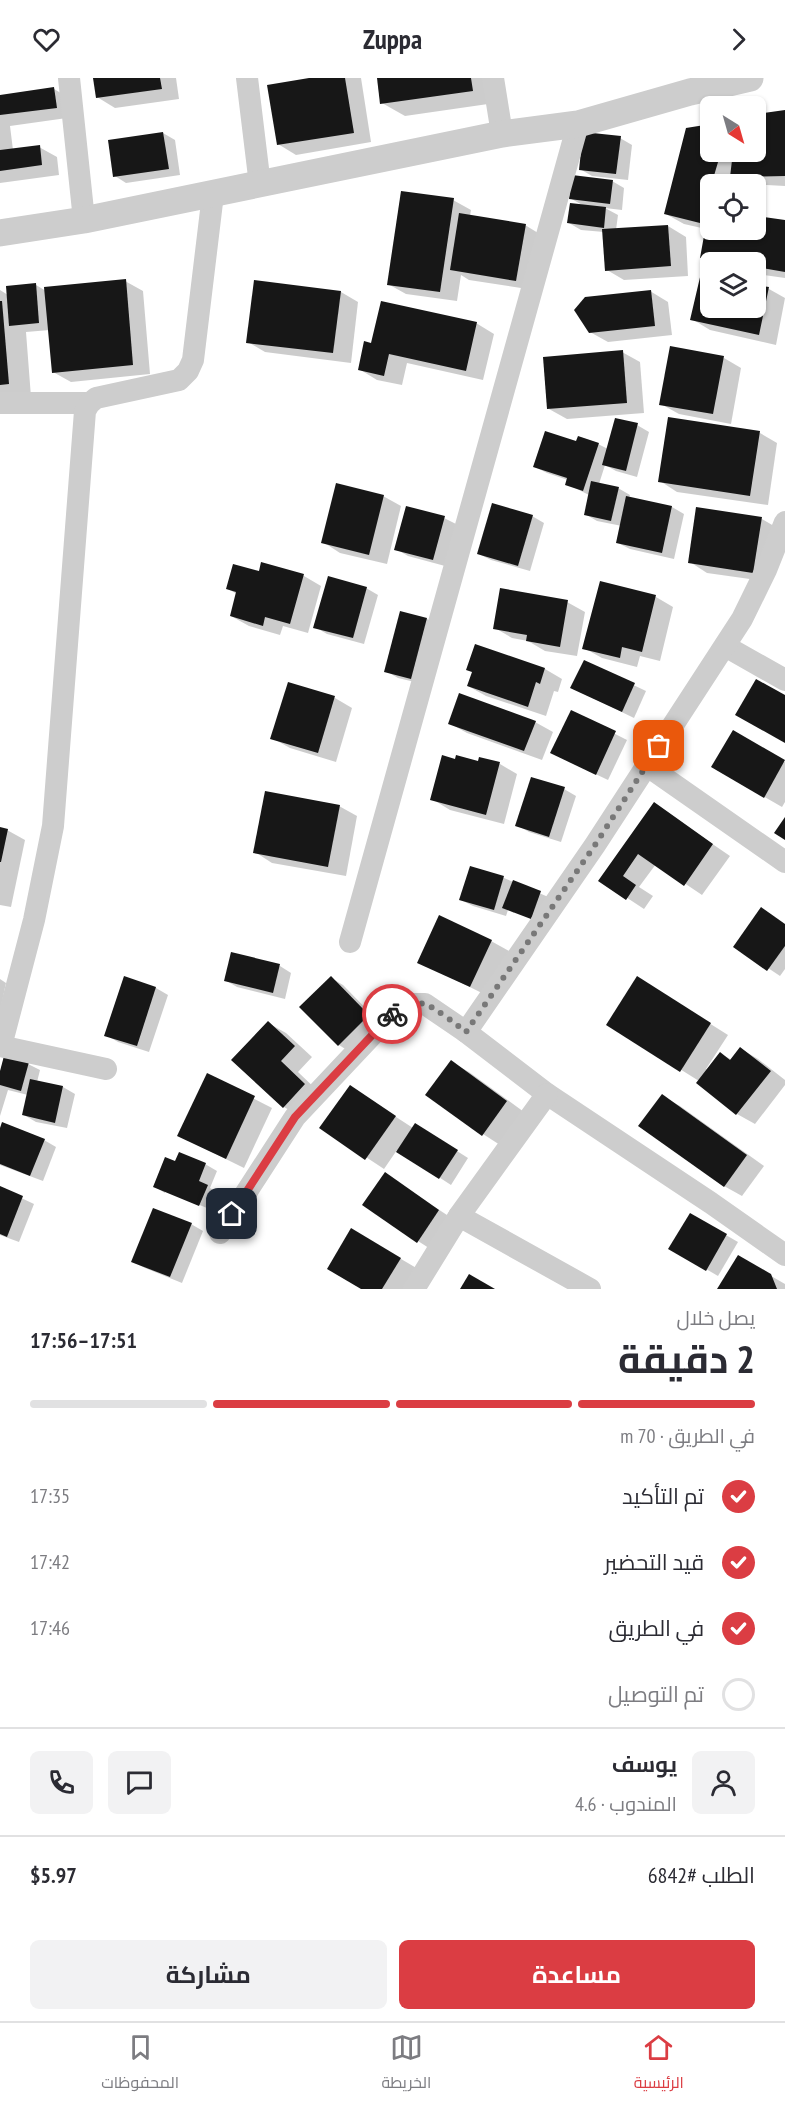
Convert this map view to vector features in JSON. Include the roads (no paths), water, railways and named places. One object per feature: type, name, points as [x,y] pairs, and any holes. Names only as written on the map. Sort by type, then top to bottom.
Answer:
[{"type":"street","points":[[69,78],[84,220]]},
{"type":"street","points":[[247,78],[260,185]]},
{"type":"street","points":[[492,78],[502,134]]},
{"type":"street","points":[[0,233],[84,220],[502,134],[578,124],[687,85],[750,78]]},
{"type":"street","points":[[350,942],[578,124]]},
{"type":"street","points":[[106,1069],[1,1046],[34,920],[53,826],[85,411],[89,403],[96,398],[179,380],[188,371],[193,360],[213,194]]},
{"type":"street","points":[[0,403],[89,403]]},
{"type":"street","points":[[466,1032],[595,845],[742,619],[766,570],[785,522]]},
{"type":"street","points":[[725,646],[785,680]]},
{"type":"street","points":[[646,765],[785,862]]},
{"type":"street","points":[[219,1233],[295,1117],[390,1015],[400,1008],[413,1004],[425,1004],[466,1032],[547,1094],[785,1255]]},
{"type":"street","points":[[414,1289],[459,1216],[547,1094]]},
{"type":"street","points":[[459,1216],[590,1289]]}]
